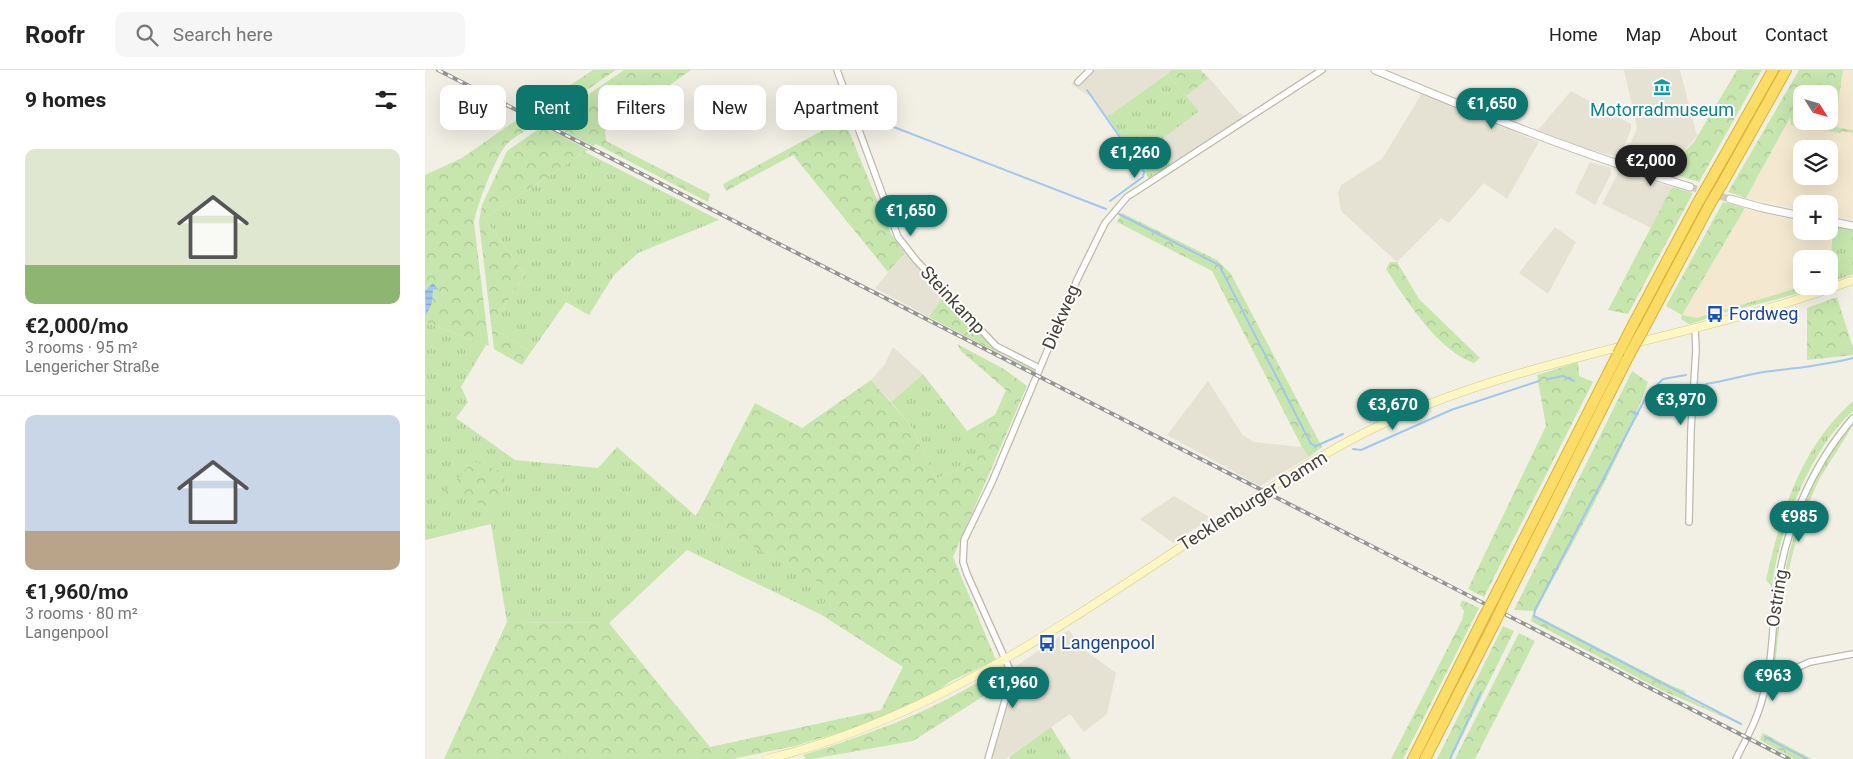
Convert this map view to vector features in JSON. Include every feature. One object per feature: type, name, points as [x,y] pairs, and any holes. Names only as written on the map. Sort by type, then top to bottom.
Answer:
[{"type":"highway","points":[[1413,759],[1634,323],[1773,70]]},
{"type":"highway","points":[[1425,759],[1629,355],[1710,204],[1786,70]]},
{"type":"main road","name":"Tecklenburger Damm","points":[[767,759],[842,737],[884,721],[955,687],[1006,659],[1303,468],[1372,429],[1440,399],[1499,380],[1695,328],[1821,292],[1853,280]]},
{"type":"street","name":"Steinkamp","points":[[837,70],[898,237],[916,260],[996,346],[1039,368]]},
{"type":"street","points":[[1078,82],[1090,70]]},
{"type":"street","name":"Diekweg","points":[[1006,659],[997,644],[967,574],[963,562],[964,540],[992,482],[1039,368],[1097,239],[1114,211],[1144,186],[1322,70]]},
{"type":"street","points":[[1375,70],[1538,137],[1630,169],[1690,187]]},
{"type":"street","points":[[1730,199],[1793,214]]},
{"type":"street","points":[[1838,223],[1853,226]]},
{"type":"street","points":[[1689,522],[1691,429],[1696,350],[1695,328]]},
{"type":"street","name":"Ostring","points":[[1736,759],[1763,698],[1769,674],[1777,588],[1797,513],[1821,463],[1853,418]]},
{"type":"street","points":[[1769,674],[1782,674],[1809,662],[1853,654]]},
{"type":"street","points":[[988,759],[1009,683],[1010,670],[1006,659]]},
{"type":"shaded area","points":[[1085,70],[1172,70],[1107,117],[1095,100],[1071,84]]},
{"type":"shaded area","points":[[1624,70],[1680,70],[1697,136],[1679,157],[1671,155],[1661,169],[1626,155],[1637,127]]},
{"type":"shaded area","points":[[1819,70],[1853,70],[1853,220],[1838,217],[1838,195],[1793,195],[1793,208],[1746,198],[1793,115],[1793,130],[1838,130],[1838,85],[1825,85]]},
{"type":"shaded area","points":[[1209,78],[1240,114],[1245,116],[1170,165],[1157,143],[1198,111],[1186,96]]},
{"type":"shaded area","points":[[1571,91],[1631,124],[1631,130],[1619,157],[1588,149],[1538,130]]},
{"type":"shaded area","points":[[1422,93],[1539,142],[1507,199],[1484,183],[1449,223],[1441,218],[1397,262],[1341,211],[1338,194],[1341,185],[1382,159]]},
{"type":"shaded area","points":[[1590,162],[1611,168],[1611,174],[1595,205],[1575,193]]},
{"type":"shaded area","points":[[1619,171],[1672,187],[1651,228],[1602,204]]},
{"type":"shaded area","points":[[1745,208],[1793,220],[1793,240],[1832,240],[1830,250],[1793,250],[1793,289],[1697,318],[1682,315]]},
{"type":"shaded area","points":[[1555,227],[1576,242],[1548,294],[1519,273]]},
{"type":"shaded area","points":[[905,253],[945,294],[929,317],[875,288]]},
{"type":"shaded area","points":[[893,347],[923,374],[891,402],[871,380],[885,364]]},
{"type":"shaded area","points":[[1208,381],[1242,434],[1253,442],[1302,447],[1309,457],[1260,486],[1167,435]]},
{"type":"shaded area","points":[[1174,496],[1211,518],[1173,543],[1140,519]]},
{"type":"shaded area","points":[[1069,630],[1081,647],[1116,673],[1107,714],[1084,732],[1070,714],[1005,759],[992,759],[1015,684],[1016,666]]},
{"type":"green space","points":[[593,70],[616,70],[588,89],[588,85],[570,85]]},
{"type":"green space","points":[[624,70],[691,70],[670,85],[602,85]]},
{"type":"green space","points":[[1172,70],[1200,70],[1209,78],[1186,96],[1167,74]]},
{"type":"green space","points":[[1737,70],[1762,70],[1699,182],[1627,160],[1626,155],[1661,168],[1671,155],[1679,157],[1694,142]]},
{"type":"green space","points":[[1799,70],[1843,70],[1838,104],[1838,85],[1793,85],[1793,125],[1791,125],[1790,118],[1746,198],[1728,192]]},
{"type":"green space","points":[[1167,74],[1199,111],[1157,143],[1170,165],[1149,178],[1107,117]]},
{"type":"green space","points":[[598,88],[598,130],[606,130],[606,141],[710,194],[708,202],[596,144],[593,146],[561,130],[588,130],[588,95]]},
{"type":"green space","points":[[516,120],[516,130],[527,130],[514,138],[503,149],[486,185],[474,223],[489,346],[425,322],[425,175],[462,158],[502,130],[506,130],[506,127]]},
{"type":"green space","points":[[1838,127],[1853,130],[1853,133],[1841,131],[1840,133],[1822,130],[1838,130]]},
{"type":"green space","points":[[537,130],[550,130],[588,150],[484,218],[525,275],[494,322],[495,329],[531,352],[522,365],[494,349],[479,222],[482,205],[507,151]]},
{"type":"green space","points":[[824,130],[848,130],[891,234],[905,253],[888,272],[793,155],[726,191],[723,184]]},
{"type":"green space","points":[[585,152],[719,220],[638,253],[614,275],[589,315],[566,302],[531,352],[495,329],[494,322],[525,275],[484,218]]},
{"type":"green space","points":[[1672,187],[1693,193],[1628,314],[1608,310]]},
{"type":"green space","points":[[1723,202],[1745,208],[1682,315],[1666,306]]},
{"type":"green space","points":[[1122,213],[1217,260],[1231,274],[1322,447],[1309,457],[1302,447],[1212,271],[1117,222]]},
{"type":"green space","points":[[1838,226],[1853,230],[1853,274],[1838,280],[1838,250],[1831,250],[1832,240],[1838,240]]},
{"type":"green space","points":[[1390,262],[1397,262],[1419,299],[1480,358],[1474,363],[1461,357],[1436,336],[1413,309],[1386,269]]},
{"type":"green space","points":[[1793,289],[1793,294],[1722,313],[1693,323],[1689,324],[1681,319],[1682,315],[1697,318]]},
{"type":"green space","points":[[945,294],[993,347],[1003,355],[1034,370],[1034,372],[929,317]]},
{"type":"green space","points":[[1837,297],[1853,348],[1853,355],[1807,360],[1807,308]]},
{"type":"green space","points":[[425,322],[486,345],[461,387],[468,402],[456,418],[515,460],[598,468],[617,447],[696,516],[831,588],[820,614],[687,550],[609,623],[507,622],[491,524],[425,540]]},
{"type":"green space","points":[[957,344],[1004,369],[1027,386],[953,557],[996,660],[951,681],[932,695],[854,728],[795,746],[732,759],[444,759],[507,622],[609,623],[710,747],[881,710],[903,667],[820,614],[830,588],[696,516],[755,403],[802,428],[871,380],[911,426],[936,479],[981,455],[967,431],[995,415],[1006,390],[961,351]]},
{"type":"green space","points":[[1578,362],[1579,376],[1593,382],[1484,597],[1468,589],[1546,426],[1537,375]]},
{"type":"green space","points":[[1632,371],[1648,382],[1611,470],[1536,611],[1514,610]]},
{"type":"green space","points":[[923,374],[967,431],[982,455],[936,479],[911,426],[891,402]]},
{"type":"green space","points":[[1853,401],[1853,411],[1837,427],[1823,447],[1799,493],[1781,542],[1772,587],[1766,580],[1778,530],[1795,483],[1819,439]]},
{"type":"green space","points":[[1853,424],[1818,482],[1800,527],[1788,573],[1780,619],[1775,667],[1773,662],[1780,599],[1794,536],[1804,506],[1817,477],[1833,449]]},
{"type":"green space","points":[[473,461],[505,473],[501,510],[445,493]]},
{"type":"green space","points":[[1462,600],[1479,608],[1403,759],[1391,759],[1462,620],[1464,611],[1460,605]]},
{"type":"green space","points":[[1532,615],[1685,691],[1686,697],[1733,721],[1661,690],[1531,621]]},
{"type":"green space","points":[[1503,626],[1514,631],[1451,759],[1437,759]]},
{"type":"green space","points":[[1519,633],[1535,641],[1475,759],[1455,759]]},
{"type":"green space","points":[[999,668],[1004,683],[913,741],[812,759],[806,759],[803,755],[879,729],[929,708],[977,683]]},
{"type":"green space","points":[[1051,727],[1071,759],[1010,759],[1009,757]]},
{"type":"green space","points":[[1763,733],[1812,759],[1794,759],[1760,740]]},
{"type":"water","points":[[433,283],[439,290],[433,289],[432,303],[426,315],[425,291]]},
{"type":"waterway","points":[[1087,90],[1144,172],[1143,177],[1110,201]]},
{"type":"waterway","points":[[897,128],[1106,209]]},
{"type":"waterway","points":[[1119,214],[1219,265],[1311,444],[1316,446],[1343,434]]},
{"type":"waterway","points":[[1706,384],[1755,373],[1853,358]]},
{"type":"waterway","points":[[1686,375],[1663,379],[1647,395],[1535,610],[1534,616],[1741,724]]},
{"type":"waterway","points":[[1548,379],[1563,376],[1574,381]]},
{"type":"waterway","points":[[1353,449],[1361,450],[1451,410],[1539,381]]},
{"type":"waterway","points":[[1632,412],[1638,414]]},
{"type":"waterway","points":[[1450,759],[1481,692]]},
{"type":"waterway","points":[[1765,737],[1807,759]]},
{"type":"tunnel","points":[[1690,187],[1730,199]]},
{"type":"railway","points":[[438,70],[1789,759]]},
{"type":"place","name":"Motorradmuseum","points":[[1662,87]]},
{"type":"place","name":"Fordweg","points":[[1715,314]]},
{"type":"place","name":"Langenpool","points":[[1047,643]]}]
